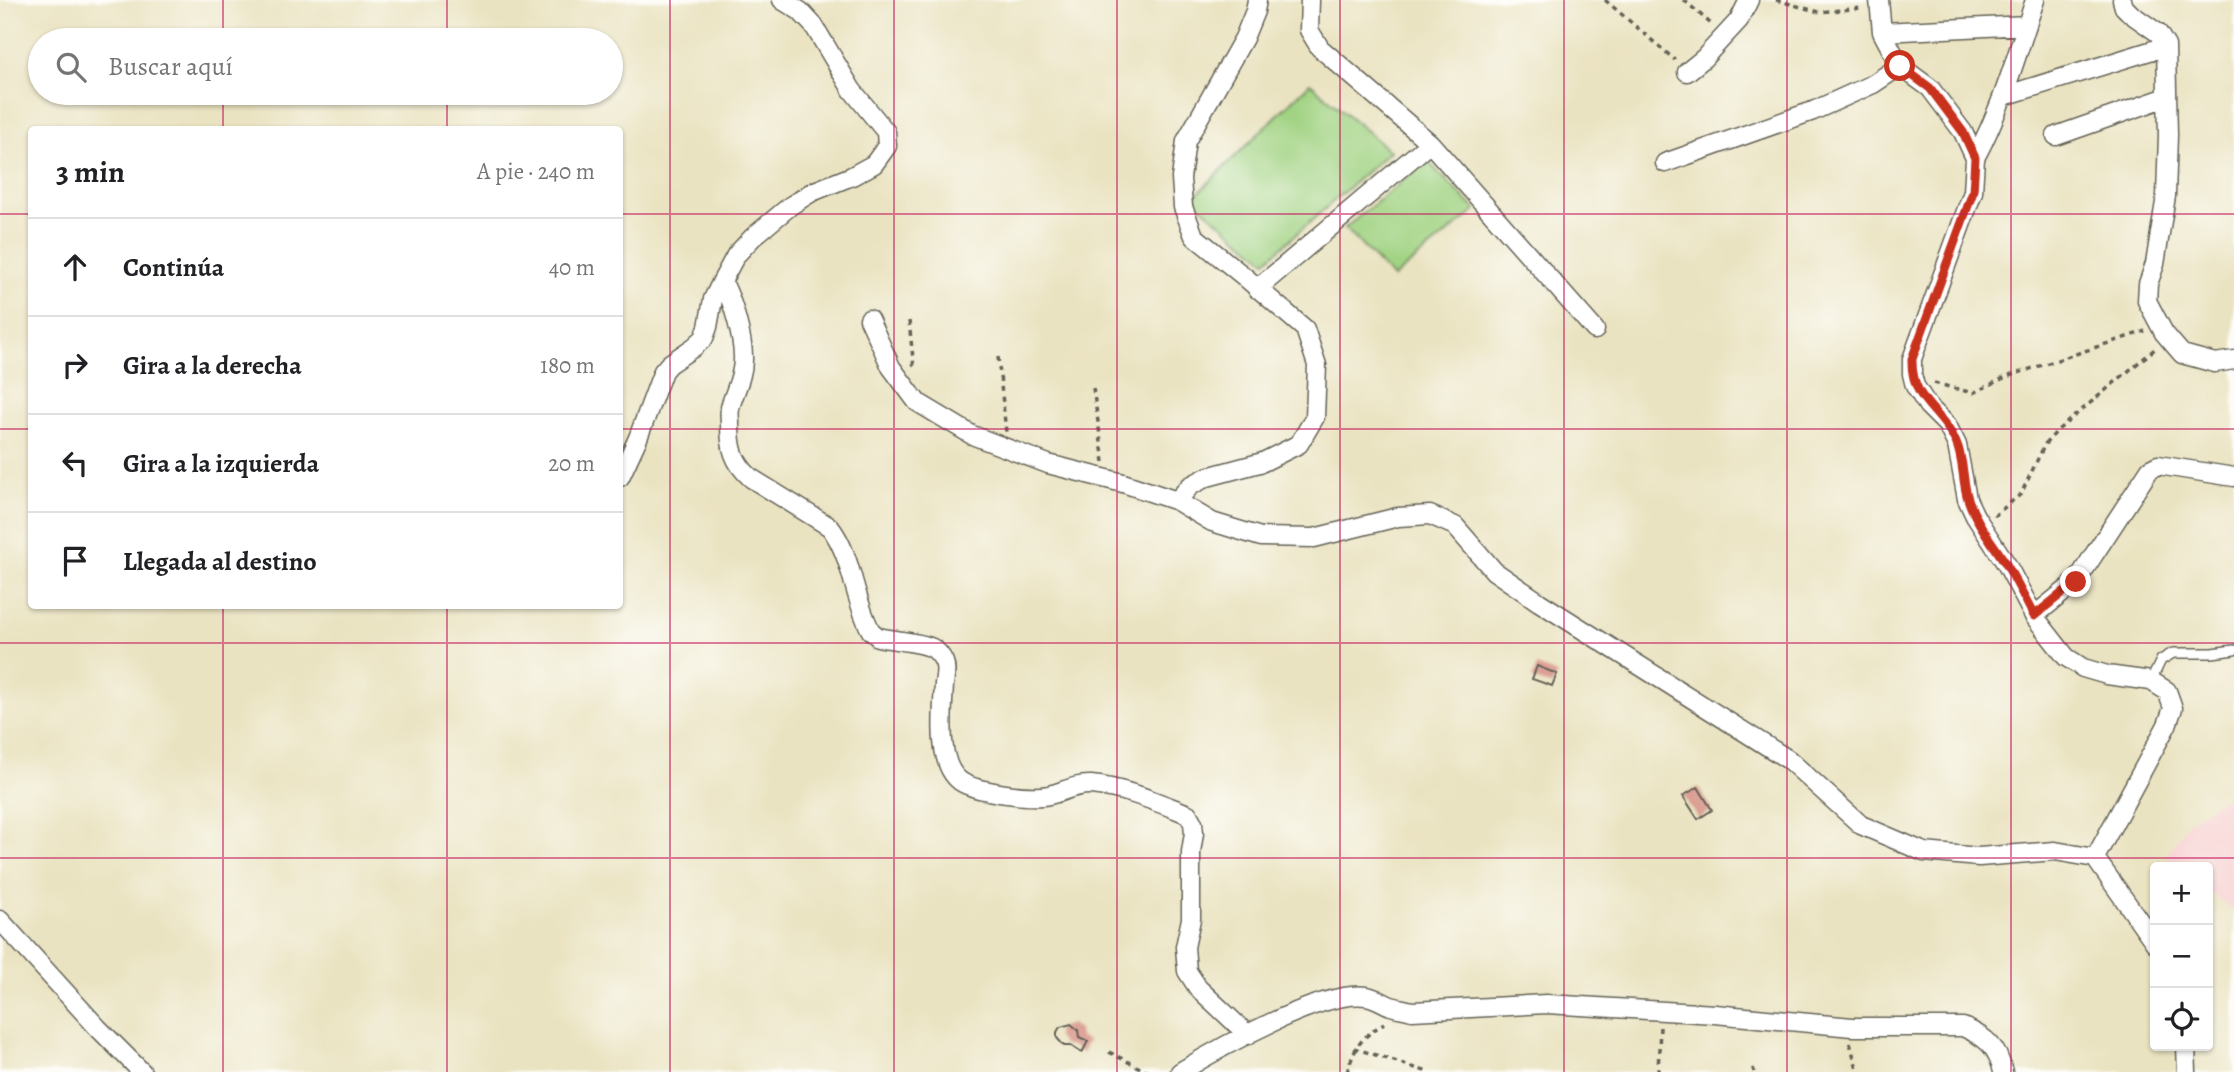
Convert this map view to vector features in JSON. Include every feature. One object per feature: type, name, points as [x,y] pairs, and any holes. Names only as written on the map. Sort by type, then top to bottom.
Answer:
[{"type":"street","points":[[623,470],[663,371],[704,338],[713,299],[736,255],[790,206],[812,192],[874,164],[887,146],[886,132],[852,90],[814,26],[800,11],[782,0]]},
{"type":"street","points":[[1177,501],[1189,486],[1208,477],[1263,461],[1299,444],[1315,417],[1317,365],[1305,329],[1194,236],[1183,207],[1181,178],[1186,141],[1244,38],[1257,0]]},
{"type":"street","points":[[1310,0],[1309,30],[1320,48],[1430,143],[1595,330]]},
{"type":"street","points":[[1687,72],[1739,20],[1749,0]]},
{"type":"street","points":[[2035,0],[2004,96],[1975,158],[1973,192],[1912,359],[1912,374],[1915,386],[1928,406],[1947,425],[1957,445],[1967,499],[2034,616],[2066,657],[2083,668],[2107,675],[2151,681],[2167,691],[2173,708],[2167,724],[2095,858]]},
{"type":"street","points":[[2122,0],[2131,15],[2158,33],[2166,46],[2166,196],[2147,301],[2164,331],[2182,354],[2215,363],[2234,360]]},
{"type":"street","points":[[1879,3],[1882,32],[1900,66],[1930,88],[1963,132],[1975,158]]},
{"type":"street","points":[[1882,32],[2027,25]]},
{"type":"street","points":[[2004,96],[2166,46]]},
{"type":"street","points":[[1665,163],[1813,111],[1873,84],[1900,66]]},
{"type":"street","points":[[2056,136],[2167,97]]},
{"type":"street","points":[[1257,289],[1430,143]]},
{"type":"street","points":[[722,281],[730,293],[743,360],[730,410],[730,445],[741,470],[830,527],[844,551],[871,631],[878,637],[930,647],[943,659],[946,671],[942,729],[944,750],[959,781],[986,790],[1036,797],[1092,785],[1121,791],[1188,814],[1193,822],[1194,832],[1191,852],[1191,919],[1185,947],[1186,971],[1198,988],[1248,1035]]},
{"type":"street","points":[[869,319],[891,367],[917,402],[971,435],[1048,464],[1177,501],[1212,523],[1261,537],[1314,538],[1398,517],[1430,515],[1455,526],[1494,571],[1789,760],[1861,825],[1924,852],[1979,857],[2055,851],[2095,858],[2150,936]]},
{"type":"street","points":[[2034,616],[2076,582],[2150,469],[2158,465],[2234,477]]},
{"type":"street","points":[[0,920],[98,1028],[142,1072]]},
{"type":"street","points":[[1180,1072],[1224,1045],[1312,1006],[1340,997],[1368,995],[1390,1006],[1412,1011],[1547,1004],[1715,1014],[1852,1027],[1963,1027],[1979,1034],[1990,1044],[2000,1058],[2003,1072]]},
{"type":"street","points":[[2186,1051],[2187,1072]]},
{"type":"lane","points":[[2151,681],[2161,660],[2173,653],[2234,650]]},
{"type":"path","points":[[1605,0],[1687,72]]},
{"type":"path","points":[[1684,0],[1724,36]]},
{"type":"path","points":[[1776,0],[1819,12],[1879,3]]},
{"type":"path","points":[[909,321],[917,402]]},
{"type":"path","points":[[1915,386],[1930,382],[1973,393],[2006,377],[2164,331]]},
{"type":"path","points":[[1982,526],[2021,494],[2045,444],[2059,429],[2164,331]]},
{"type":"path","points":[[998,357],[1008,449]]},
{"type":"path","points":[[1093,388],[1107,479]]},
{"type":"path","points":[[1347,1072],[1354,1048],[1368,1033],[1412,1011]]},
{"type":"path","points":[[1658,1072],[1660,1027]]},
{"type":"path","points":[[1850,1043],[1858,1072]]},
{"type":"path","points":[[1354,1048],[1428,1072]]},
{"type":"path","points":[[1109,1052],[1148,1072]]},
{"type":"shaded area","points":[[2234,791],[2234,911],[2213,894],[2213,862],[2172,862],[2165,857],[2189,821]]},
{"type":"green space","points":[[1310,83],[1390,151],[1266,261],[1192,199]]},
{"type":"green space","points":[[1427,161],[1476,210],[1393,278],[1345,228]]},
{"type":"building","points":[[1537,666],[1557,674],[1552,686],[1532,679]]},
{"type":"building","points":[[1698,787],[1712,810],[1698,819],[1683,796]]},
{"type":"building","points":[[1071,1024],[1078,1030],[1079,1037],[1088,1041],[1082,1053],[1071,1046],[1064,1046],[1057,1038],[1060,1027]]},
{"type":"route","points":[[1900,66],[1930,88],[1963,132],[1975,158],[1973,192],[1912,359],[1915,386],[1928,406],[1947,425],[1957,445],[1967,499],[2034,616],[2076,582]]}]
